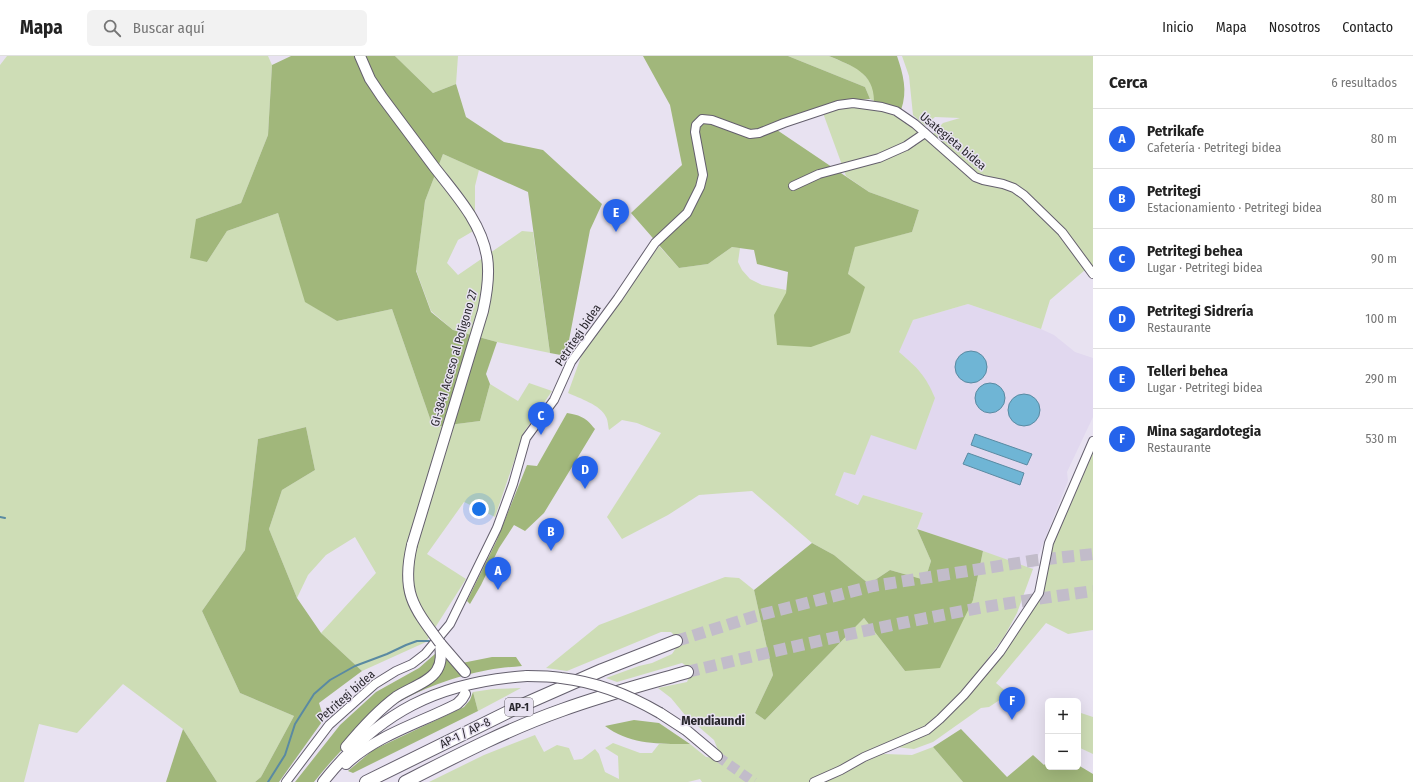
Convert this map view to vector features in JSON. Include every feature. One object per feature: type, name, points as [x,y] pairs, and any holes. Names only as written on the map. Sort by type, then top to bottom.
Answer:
[{"type":"highway","name":"AP-1 / AP-8","points":[[366,782],[518,707],[602,670],[676,641]]},
{"type":"highway","name":"AP-1 / AP-8","points":[[405,782],[512,730],[561,710],[608,693],[687,672]]},
{"type":"main road","name":"GI-3841 Acceso al Polígono 27","points":[[360,56],[370,79],[382,98],[467,211],[480,232],[487,257],[487,292],[483,311],[412,545],[407,572],[411,597],[420,616],[440,643],[465,672]]},
{"type":"main road","points":[[338,763],[342,751],[376,714],[398,696],[429,678],[436,672],[440,663],[440,643]]},
{"type":"main road","points":[[323,782],[338,763],[358,742],[403,710],[425,699],[469,683],[497,678],[527,676],[561,678],[586,683],[638,700],[686,730],[717,756]]},
{"type":"main road","points":[[328,782],[354,756],[365,748],[457,704],[466,694]]},
{"type":"street","name":"Petritegi bidea","points":[[286,782],[329,725],[375,684],[396,671],[412,664],[425,654],[450,624],[497,528],[513,484],[526,438],[554,400],[572,362],[618,298],[654,243],[687,213],[700,187],[703,175],[695,132],[696,125],[702,119],[712,120],[750,134],[759,133],[838,105],[853,103],[882,106]]},
{"type":"street","name":"Usategieta bidea","points":[[882,106],[896,111],[907,118],[975,176],[982,180],[1003,184],[1014,188],[1024,195],[1062,232],[1093,274]]},
{"type":"street","points":[[793,186],[819,174],[879,158],[906,146],[925,133]]},
{"type":"street","points":[[814,782],[926,730],[940,719],[964,695],[1000,652],[1016,630],[1038,593],[1049,543],[1093,441]]},
{"type":"shaded area","points":[[968,304],[1041,329],[1054,335],[1075,352],[1093,358],[1093,417],[1067,472],[1068,481],[1033,569],[917,529],[923,513],[863,495],[859,505],[834,496],[844,472],[871,434],[916,450],[912,363],[898,352],[913,320]]},
{"type":"green space","points":[[7,56],[268,56],[272,65],[268,135],[241,203],[196,219],[207,262],[227,231],[278,213],[306,302],[337,321],[392,309],[433,427],[480,421],[490,384],[518,401],[529,383],[552,391],[524,432],[495,517],[464,502],[427,554],[466,579],[426,642],[362,671],[321,633],[376,573],[355,537],[326,555],[308,575],[297,598],[269,529],[282,490],[315,470],[306,427],[258,439],[245,550],[202,611],[240,693],[294,716],[261,777],[255,782],[217,782],[183,729],[123,684],[77,733],[39,724],[24,782],[0,782],[0,65]]},
{"type":"green space","points":[[291,56],[395,56],[433,93],[456,84],[466,117],[504,142],[543,150],[602,204],[590,230],[566,356],[550,353],[528,192],[443,154],[425,201],[416,271],[431,312],[453,330],[497,342],[486,374],[490,384],[480,421],[433,427],[392,309],[337,321],[305,302],[278,213],[227,231],[207,262],[190,258],[196,219],[241,203],[268,135],[272,65]]},
{"type":"green space","points":[[395,56],[458,56],[456,84],[433,93]]},
{"type":"green space","points":[[643,56],[788,56],[865,87],[870,99],[843,101],[777,130],[869,192],[919,210],[912,232],[855,247],[848,274],[865,287],[850,333],[811,347],[777,345],[774,315],[786,293],[788,272],[757,264],[754,250],[732,247],[708,264],[679,268],[631,213],[682,165],[670,105]]},
{"type":"green space","points":[[788,56],[829,56],[859,69],[872,84],[874,101],[870,99],[865,87]]},
{"type":"green space","points":[[829,56],[897,56],[904,83],[904,96],[901,110],[874,101],[870,83],[860,71]]},
{"type":"green space","points":[[902,56],[1093,56],[1093,269],[1018,186],[981,176],[969,168],[933,134],[943,123],[960,118],[935,117],[925,126],[913,115],[909,76]]},
{"type":"green space","points":[[862,106],[878,109],[900,118],[917,130],[969,174],[1013,190],[1059,232],[1085,270],[1050,300],[1041,329],[968,304],[913,320],[899,352],[920,372],[935,398],[916,450],[871,435],[855,475],[844,472],[835,495],[858,505],[863,495],[923,513],[917,529],[931,561],[925,580],[890,570],[869,584],[834,555],[812,543],[752,491],[699,495],[668,515],[622,539],[607,517],[661,433],[637,423],[622,420],[609,430],[607,418],[600,409],[589,402],[568,393],[582,354],[659,246],[679,268],[708,264],[732,247],[740,248],[738,262],[742,270],[750,279],[762,285],[786,290],[786,293],[848,274],[855,246],[912,232],[919,210],[869,192],[846,176],[823,113],[845,107]]},
{"type":"green space","points":[[443,154],[479,170],[475,186],[475,230],[458,240],[447,263],[458,275],[522,231],[533,232],[550,353],[497,342],[453,330],[431,311],[416,270],[425,201]]},
{"type":"green space","points":[[567,413],[583,418],[595,429],[544,513],[525,531],[514,525],[499,548],[470,604],[467,601],[496,542],[527,465],[537,466]]},
{"type":"green space","points":[[306,427],[315,470],[282,490],[269,529],[297,598],[321,633],[362,671],[319,703],[324,719],[279,782],[255,782],[261,777],[294,716],[240,693],[202,611],[245,550],[258,439]]},
{"type":"green space","points":[[1093,452],[1093,630],[1068,634],[1046,623],[996,683],[1009,694],[989,707],[981,708],[933,742],[914,749],[895,747],[927,734],[943,721],[972,690],[1013,639],[1043,592],[1052,547]]},
{"type":"green space","points":[[917,529],[983,551],[973,600],[940,668],[905,671],[864,618],[765,720],[755,713],[773,675],[754,590],[812,543],[834,555],[869,584],[890,570],[925,580],[931,561]]},
{"type":"green space","points":[[983,551],[1033,569],[1017,613],[1004,637],[969,684],[935,719],[920,729],[810,782],[702,782],[700,779],[688,782],[429,782],[484,755],[535,735],[544,752],[557,745],[569,748],[574,760],[582,759],[595,749],[599,754],[605,772],[619,779],[618,756],[605,748],[613,743],[640,753],[652,753],[659,744],[690,744],[706,757],[715,758],[718,750],[714,740],[685,715],[671,698],[658,688],[687,682],[690,675],[688,667],[682,663],[617,682],[606,678],[652,663],[672,654],[678,645],[676,637],[671,632],[661,632],[567,671],[546,668],[599,625],[725,577],[739,578],[754,590],[773,675],[755,713],[765,720],[864,618],[905,671],[973,600]]},
{"type":"green space","points":[[444,646],[452,665],[492,657],[516,657],[522,666],[492,669],[464,676],[413,694],[380,715],[331,761],[314,782],[295,782],[340,725],[376,692],[419,668]]},
{"type":"green space","points":[[521,688],[478,711],[473,692],[493,689]]},
{"type":"green space","points":[[473,692],[478,711],[353,773],[348,771],[373,750],[464,707],[470,700]]},
{"type":"green space","points":[[1081,713],[1093,717],[1093,754],[1081,748]]},
{"type":"green space","points":[[634,720],[659,723],[690,744],[668,744],[635,740],[625,737],[605,726]]},
{"type":"green space","points":[[183,729],[217,782],[166,782]]},
{"type":"green space","points":[[961,729],[1007,777],[1033,755],[1044,765],[1045,764],[1045,770],[1081,770],[1081,767],[1093,774],[1093,782],[963,782],[933,747]]},
{"type":"green space","points":[[933,747],[963,782],[821,782],[876,755],[912,755]]},
{"type":"water","points":[[971,351],[977,352],[984,358],[987,367],[986,373],[980,380],[971,383],[965,382],[958,376],[955,367],[956,361],[962,354]]},
{"type":"water","points":[[990,383],[1001,387],[1005,398],[1001,409],[990,413],[979,409],[975,398],[979,387]]},
{"type":"water","points":[[1021,394],[1027,394],[1037,401],[1040,410],[1039,416],[1033,423],[1027,426],[1021,426],[1011,419],[1008,413],[1008,407],[1015,397]]},
{"type":"water","points":[[975,434],[1032,454],[1027,465],[971,445]]},
{"type":"water","points":[[968,453],[1024,473],[1020,485],[963,464]]},
{"type":"waterway","points":[[0,517],[5,518]]},
{"type":"waterway","points":[[268,782],[285,755],[295,724],[314,694],[330,680],[355,666],[417,641],[429,641]]},
{"type":"tunnel","points":[[676,641],[756,616],[873,586],[1037,560],[1093,554]]},
{"type":"tunnel","points":[[687,672],[910,621],[985,607],[1093,591]]},
{"type":"tunnel","points":[[717,756],[754,782]]},
{"type":"place","name":"Telleri behea","points":[[616,232]]},
{"type":"place","name":"Petritegi behea","points":[[541,435]]},
{"type":"place","name":"Petritegi Sidrería","points":[[585,489]]},
{"type":"place","name":"Petritegi","points":[[551,551]]},
{"type":"place","name":"Petrikafe","points":[[498,590]]},
{"type":"place","name":"Mina sagardotegia","points":[[1012,720]]},
{"type":"district","name":"Mendiaundi","points":[[713,720]]}]
